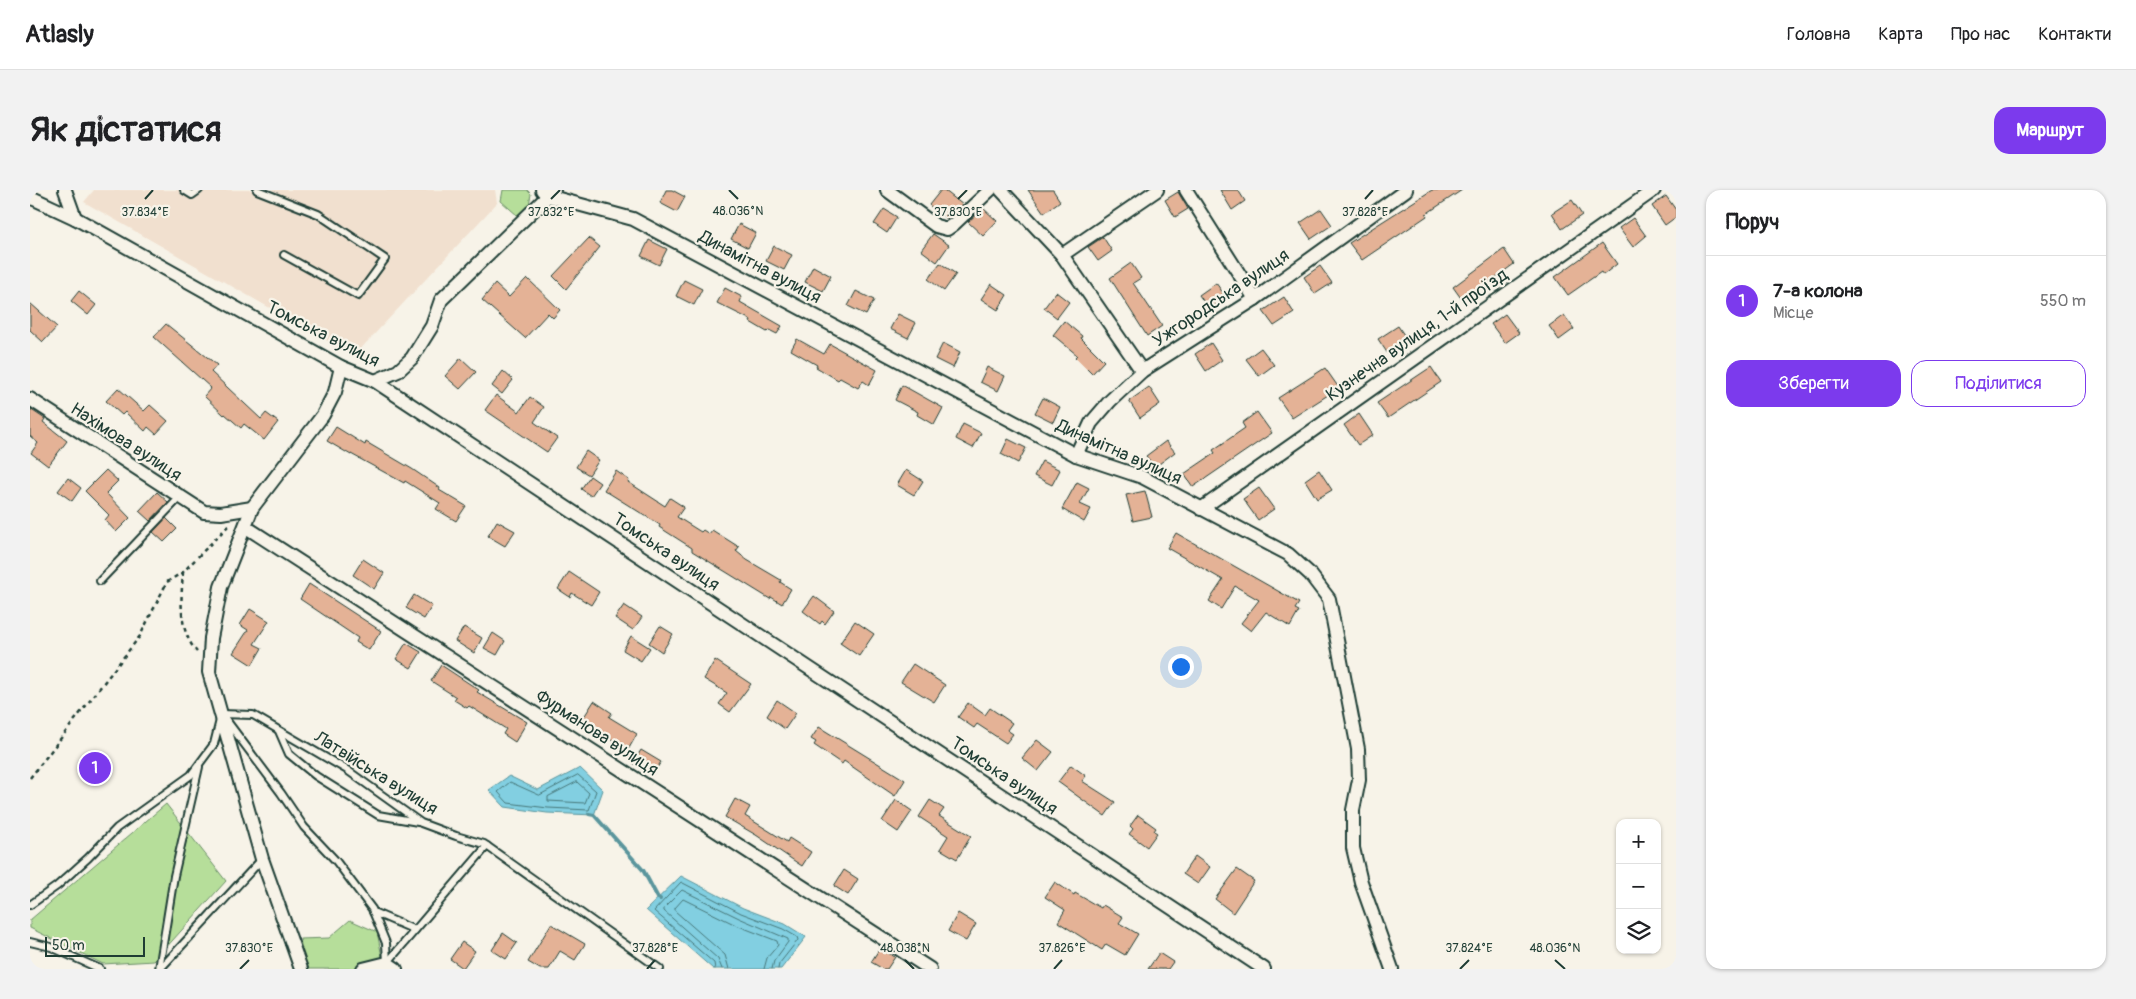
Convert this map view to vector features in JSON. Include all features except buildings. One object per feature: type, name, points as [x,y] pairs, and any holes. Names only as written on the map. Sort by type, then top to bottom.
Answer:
[{"type":"street","points":[[65,190],[75,218]]},
{"type":"street","points":[[887,190],[936,226],[947,229],[990,190]]},
{"type":"street","points":[[1001,190],[1062,255],[1142,371]]},
{"type":"street","points":[[1062,255],[1158,190]]},
{"type":"street","points":[[1186,190],[1255,298]]},
{"type":"street","name":"Ужгородська вулиця","points":[[1076,455],[1091,423],[1110,401],[1142,371],[1255,298],[1406,190]]},
{"type":"street","name":"Кузнечна вулиця, 1-й проїзд","points":[[1201,509],[1654,190]]},
{"type":"street","points":[[375,381],[398,371],[412,358],[432,326],[441,300],[548,192]]},
{"type":"street","name":"Динамітна вулиця","points":[[548,192],[633,220],[1076,455],[1142,477],[1288,554],[1310,574],[1329,599],[1358,749],[1359,780],[1353,810],[1353,848],[1362,882],[1392,969]]},
{"type":"street","name":"Томська вулиця","points":[[30,197],[75,218],[341,367],[375,381],[1264,969]]},
{"type":"street","points":[[301,969],[262,859],[221,714],[210,666],[211,638],[221,587],[252,508],[323,414],[335,392],[341,367]]},
{"type":"street","name":"Нахімова вулиця","points":[[30,399],[204,512],[235,510]]},
{"type":"street","points":[[235,510],[252,508]]},
{"type":"street","name":"Фурманова вулиця","points":[[246,527],[930,969]]},
{"type":"street","points":[[363,969],[392,966]]},
{"type":"lane","points":[[184,190],[192,195],[199,190]]},
{"type":"lane","points":[[257,190],[318,214],[385,259],[358,296],[284,255]]},
{"type":"lane","points":[[100,580],[180,498]]},
{"type":"lane","points":[[30,905],[57,886],[82,864],[117,828],[191,775],[214,744],[221,714]]},
{"type":"lane","points":[[221,714],[281,793],[304,828],[336,861],[373,912],[386,943],[392,966]]},
{"type":"lane","name":"Латвiйська вулиця","points":[[221,714],[253,715],[347,770],[421,823],[487,846],[660,969]]},
{"type":"lane","points":[[279,731],[289,754],[316,776],[378,815],[421,823]]},
{"type":"lane","points":[[160,969],[174,876],[199,764]]},
{"type":"lane","points":[[392,966],[415,930],[487,846]]},
{"type":"lane","points":[[160,969],[262,859]]},
{"type":"lane","points":[[373,912],[415,930]]},
{"type":"lane","points":[[30,942],[51,948],[100,969]]},
{"type":"path","points":[[30,778],[140,636],[167,582],[183,572],[229,525],[235,510]]},
{"type":"path","points":[[183,572],[181,612],[189,643],[210,666]]},
{"type":"shaded area","points":[[94,190],[495,190],[497,203],[354,356],[84,202]]},
{"type":"green space","points":[[503,190],[527,190],[531,194],[528,210],[518,216],[501,201]]},
{"type":"green space","points":[[166,804],[226,881],[154,961],[103,964],[30,928],[30,920]]},
{"type":"green space","points":[[350,920],[377,932],[382,957],[355,969],[307,969],[304,965],[300,939],[329,938]]},
{"type":"water","points":[[580,768],[603,790],[594,815],[547,813],[505,807],[489,790],[509,776],[538,790]]},
{"type":"water","points":[[681,876],[743,908],[785,924],[806,937],[781,969],[713,969],[646,910]]},
{"type":"waterway","points":[[589,814],[594,815],[643,870],[660,899]]},
{"type":"place","name":"7-а колона","points":[[95,768]]}]
